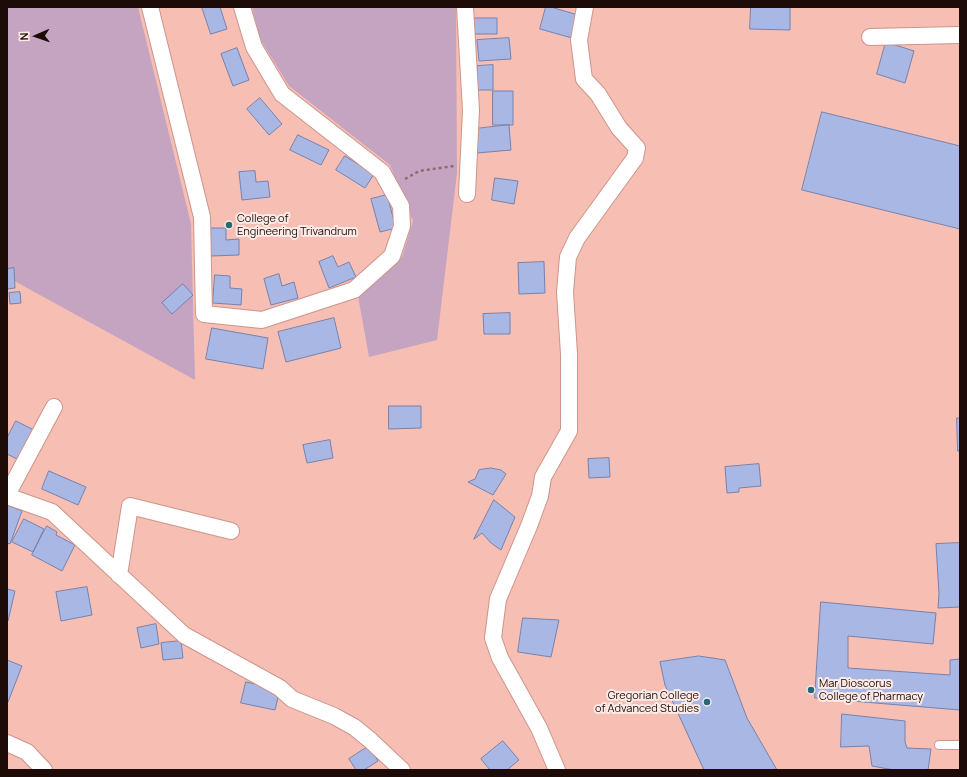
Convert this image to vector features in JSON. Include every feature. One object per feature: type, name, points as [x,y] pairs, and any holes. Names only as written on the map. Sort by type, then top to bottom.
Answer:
[{"type":"street","points":[[148,10],[202,217],[204,314],[262,320],[354,290],[392,256],[402,226],[401,206],[382,172],[282,94],[254,47],[242,7]]},
{"type":"street","points":[[465,7],[471,110],[467,194]]},
{"type":"street","points":[[557,770],[540,728],[500,658],[493,638],[498,600],[540,496],[543,477],[569,431],[569,354],[565,292],[568,257],[577,238],[635,158],[637,148],[619,128],[598,94],[584,79],[579,40],[585,7]]},
{"type":"street","points":[[870,37],[960,35]]},
{"type":"street","points":[[54,407],[7,495],[52,512],[184,636],[280,688],[292,700],[334,716],[354,727],[402,770]]},
{"type":"street","points":[[120,575],[130,506],[232,531]]},
{"type":"street","points":[[7,743],[27,752],[44,770]]},
{"type":"lane","points":[[940,745],[960,745]]},
{"type":"path","points":[[390,187],[419,172],[468,163]]},
{"type":"shaded area","points":[[7,7],[138,7],[191,224],[195,380],[7,277]]},
{"type":"shaded area","points":[[252,7],[456,7],[457,173],[437,340],[369,357],[358,296],[402,257],[413,221],[390,165],[289,86],[260,39]]},
{"type":"building","points":[[202,7],[220,7],[227,29],[211,34]]},
{"type":"building","points":[[546,7],[551,7],[578,15],[572,38],[540,29]]},
{"type":"building","points":[[751,7],[790,7],[790,30],[750,29]]},
{"type":"building","points":[[470,18],[497,18],[497,34],[470,34]]},
{"type":"building","points":[[509,38],[511,59],[479,61],[477,40]]},
{"type":"building","points":[[886,42],[914,51],[905,83],[877,74]]},
{"type":"building","points":[[237,48],[249,80],[233,86],[221,54]]},
{"type":"building","points":[[493,65],[493,90],[477,90],[477,66]]},
{"type":"building","points":[[493,91],[513,91],[513,125],[493,125]]},
{"type":"building","points":[[260,98],[282,124],[269,135],[247,109]]},
{"type":"building","points":[[822,112],[960,146],[960,229],[802,190]]},
{"type":"building","points":[[509,125],[511,150],[477,153],[475,129]]},
{"type":"building","points":[[298,135],[329,150],[321,165],[290,150]]},
{"type":"building","points":[[345,156],[374,174],[365,188],[336,170]]},
{"type":"building","points":[[255,171],[256,182],[268,181],[270,197],[242,200],[239,172]]},
{"type":"building","points":[[495,178],[518,181],[514,204],[492,200]]},
{"type":"building","points":[[387,195],[396,228],[380,232],[371,199]]},
{"type":"building","points":[[210,228],[226,228],[226,240],[239,239],[239,255],[211,256]]},
{"type":"building","points":[[333,256],[338,267],[349,262],[356,277],[329,288],[319,262]]},
{"type":"building","points":[[544,262],[545,293],[519,294],[518,263]]},
{"type":"building","points":[[14,268],[15,288],[7,289],[7,269]]},
{"type":"building","points":[[279,274],[282,286],[294,282],[298,298],[271,305],[264,279]]},
{"type":"building","points":[[215,275],[230,276],[230,288],[242,289],[241,305],[213,303]]},
{"type":"building","points":[[183,284],[193,295],[172,314],[162,303]]},
{"type":"building","points":[[20,292],[21,303],[10,304],[9,293]]},
{"type":"building","points":[[510,313],[510,334],[484,334],[483,314]]},
{"type":"building","points":[[334,318],[341,348],[286,362],[278,332]]},
{"type":"building","points":[[212,328],[268,338],[263,369],[206,359]]},
{"type":"building","points":[[389,406],[421,406],[421,428],[389,429]]},
{"type":"building","points":[[957,418],[960,418],[960,451],[958,451]]},
{"type":"building","points":[[16,421],[36,431],[21,461],[7,454],[7,438]]},
{"type":"building","points":[[330,440],[333,458],[307,463],[303,445]]},
{"type":"building","points":[[609,458],[610,477],[589,478],[588,459]]},
{"type":"building","points":[[759,464],[761,486],[739,488],[739,492],[727,493],[725,467]]},
{"type":"building","points":[[491,468],[501,470],[506,474],[493,495],[468,482],[475,479],[479,470]]},
{"type":"building","points":[[49,471],[86,487],[78,505],[42,489]]},
{"type":"building","points":[[494,500],[515,517],[501,550],[491,543],[482,533],[474,539]]},
{"type":"building","points":[[7,505],[22,511],[10,544],[7,543]]},
{"type":"building","points":[[24,519],[44,529],[33,552],[12,542]]},
{"type":"building","points":[[47,526],[57,532],[56,535],[75,545],[62,571],[32,555]]},
{"type":"building","points":[[960,543],[960,607],[938,608],[939,594],[936,544]]},
{"type":"building","points":[[87,587],[92,615],[61,621],[56,592]]},
{"type":"building","points":[[7,589],[15,591],[8,621],[7,620]]},
{"type":"building","name":"Mar Dioscorus College of Pharmacy","points":[[821,602],[936,613],[933,644],[848,636],[848,668],[950,675],[950,660],[960,659],[960,710],[815,698]]},
{"type":"building","points":[[523,618],[559,620],[551,657],[518,652]]},
{"type":"building","points":[[156,624],[159,644],[141,648],[137,628]]},
{"type":"building","points":[[181,641],[183,658],[163,660],[161,643]]},
{"type":"building","name":"Gregorian College of Advanced Studies","points":[[699,656],[725,660],[747,718],[777,770],[704,770],[665,685],[660,662]]},
{"type":"building","points":[[7,660],[22,666],[8,702],[7,702]]},
{"type":"building","points":[[246,682],[280,689],[275,710],[241,703]]},
{"type":"building","points":[[842,714],[905,721],[905,742],[907,748],[931,749],[928,770],[894,770],[872,766],[869,746],[841,747]]},
{"type":"building","points":[[503,741],[519,760],[507,770],[490,770],[481,759]]},
{"type":"building","points":[[369,746],[378,761],[364,770],[356,770],[349,759]]},
{"type":"place","name":"College of Engineering Trivandrum","points":[[229,225]]},
{"type":"place","name":"Mar Dioscorus College of Pharmacy","points":[[811,690]]},
{"type":"place","name":"Gregorian College of Advanced Studies","points":[[707,702]]}]
